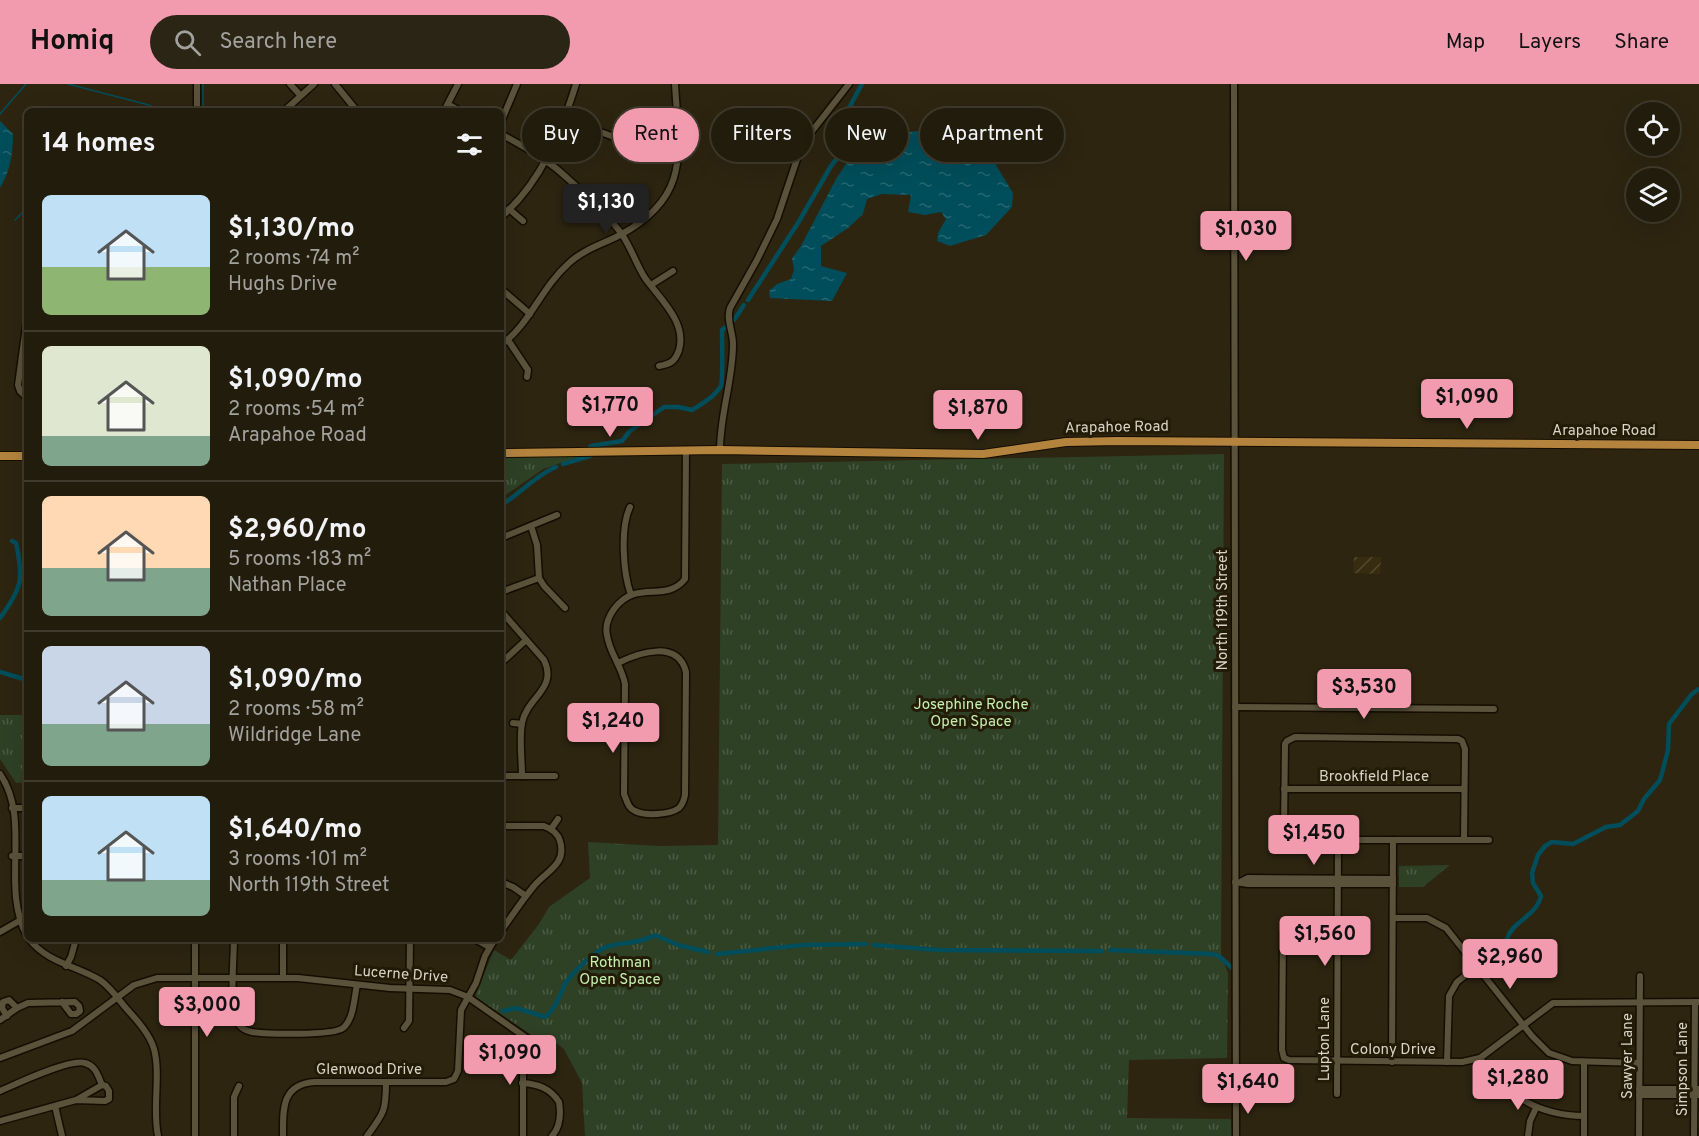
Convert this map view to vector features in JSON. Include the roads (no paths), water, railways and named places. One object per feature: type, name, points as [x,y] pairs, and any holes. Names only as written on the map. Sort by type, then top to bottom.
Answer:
[{"type":"main road","name":"Arapahoe Road","points":[[504,453],[720,450],[983,454],[1074,442],[1235,440],[1699,445]]},
{"type":"main road","points":[[0,456],[24,456]]},
{"type":"street","points":[[197,84],[197,108]]},
{"type":"street","points":[[290,84],[300,95]]},
{"type":"street","points":[[287,108],[314,84]]},
{"type":"street","points":[[334,84],[354,108]]},
{"type":"street","points":[[446,108],[458,84]]},
{"type":"street","points":[[504,115],[517,84]]},
{"type":"street","points":[[568,108],[576,84]]},
{"type":"street","points":[[504,343],[530,314],[547,286],[569,262],[621,234],[660,205],[674,182],[677,164],[675,84]]},
{"type":"street","points":[[720,450],[721,424],[733,346],[728,316],[730,308],[777,219],[801,144],[849,84]]},
{"type":"street","name":"North 119th Street","points":[[1234,84],[1235,707],[1238,882],[1236,1136]]},
{"type":"street","points":[[449,105],[454,108]]},
{"type":"street","points":[[504,136],[522,146]]},
{"type":"street","points":[[504,213],[544,162]]},
{"type":"street","points":[[549,162],[621,234],[651,285],[671,311],[680,337],[675,359],[670,364],[659,366]]},
{"type":"street","points":[[509,209],[523,221]]},
{"type":"street","points":[[651,285],[673,271]]},
{"type":"street","points":[[504,292],[530,314]]},
{"type":"street","points":[[508,340],[528,370],[527,377]]},
{"type":"street","points":[[24,341],[18,384],[24,395]]},
{"type":"street","points":[[618,663],[637,654],[655,652],[669,653],[677,656],[683,662],[686,672],[685,795],[682,804],[673,812],[634,811],[624,794],[625,684],[606,634],[607,623],[616,606],[631,595],[643,591],[674,590],[685,579],[686,450]]},
{"type":"street","points":[[630,507],[625,517],[625,570],[631,595]]},
{"type":"street","points":[[504,537],[557,515]]},
{"type":"street","points":[[531,526],[537,545],[539,578],[565,608]]},
{"type":"street","points":[[504,591],[539,578]]},
{"type":"street","points":[[504,614],[544,660],[548,676],[543,690],[529,707],[522,724],[522,776]]},
{"type":"street","points":[[504,660],[526,640]]},
{"type":"street","points":[[1235,707],[1494,709]]},
{"type":"street","points":[[513,723],[522,724]]},
{"type":"street","points":[[1464,840],[1465,749],[1462,741],[1458,739],[1295,737],[1287,741],[1284,747],[1284,829],[1287,837],[1295,840],[1338,840],[1393,840],[1464,840],[1489,840]]},
{"type":"street","points":[[0,774],[7,784],[12,808],[12,893],[19,921],[24,930]]},
{"type":"street","points":[[504,776],[555,776]]},
{"type":"street","name":"Brookfield Place","points":[[1284,789],[1464,789]]},
{"type":"street","points":[[12,808],[24,808]]},
{"type":"street","points":[[552,829],[558,819]]},
{"type":"street","points":[[504,826],[544,826],[556,833],[561,845],[557,866],[536,884],[504,927]]},
{"type":"street","name":"Lupton Lane","points":[[1337,1094],[1338,840]]},
{"type":"street","points":[[1392,1062],[1393,840]]},
{"type":"street","points":[[12,856],[24,856]]},
{"type":"street","points":[[1238,882],[1248,878],[1393,882]]},
{"type":"street","points":[[504,883],[526,896]]},
{"type":"street","points":[[1393,918],[1427,918],[1446,928],[1540,1046],[1549,1053],[1572,1061],[1639,1063]]},
{"type":"street","points":[[0,932],[19,921]]},
{"type":"street","name":"Colony Drive","points":[[1337,928],[1294,927],[1286,930],[1282,938],[1282,1050],[1284,1058],[1293,1061],[1392,1062],[1462,1062],[1480,1058]]},
{"type":"street","points":[[32,942],[48,957],[99,980],[117,997],[154,1046],[156,1057],[155,1123],[158,1136]]},
{"type":"street","points":[[66,966],[75,942]]},
{"type":"street","points":[[195,942],[195,1136]]},
{"type":"street","points":[[234,942],[235,1019],[242,1028],[252,1032],[330,1033],[341,1029],[350,1019],[357,985]]},
{"type":"street","points":[[283,942],[283,978]]},
{"type":"street","points":[[404,1028],[409,1021],[410,942]]},
{"type":"street","points":[[480,942],[489,947]]},
{"type":"street","name":"Glenwood Drive","points":[[283,1136],[284,1103],[288,1096],[301,1085],[315,1082],[446,1082],[454,1079],[458,1071],[459,1017],[462,1006],[476,982],[493,942]]},
{"type":"street","points":[[1447,1062],[1449,996],[1457,982],[1476,967]]},
{"type":"street","name":"Sawyer Lane","points":[[1639,1136],[1640,976]]},
{"type":"street","name":"Lucerne Drive","points":[[0,1058],[72,1031],[134,985],[147,980],[195,978],[283,978],[410,989],[450,990],[468,997],[545,1051],[551,1051]]},
{"type":"street","points":[[7,1016],[2,1008],[3,1002],[10,1001],[17,1008]]},
{"type":"street","points":[[0,1020],[17,1008],[35,1002],[62,1002]]},
{"type":"street","points":[[1584,1116],[1560,1114],[1536,1108],[1505,1088],[1480,1058],[1553,1003],[1697,1002]]},
{"type":"street","name":"Simpson Lane","points":[[1694,1136],[1697,1092],[1697,1002]]},
{"type":"street","points":[[523,1136],[523,1071],[537,1045]]},
{"type":"street","points":[[0,1091],[17,1082],[78,1061],[91,1065],[96,1070],[102,1085],[106,1086],[110,1095],[109,1099],[97,1102],[76,1100]]},
{"type":"street","points":[[1584,1062],[1584,1136]]},
{"type":"street","points":[[367,1136],[383,1115],[386,1105],[386,1082]]},
{"type":"street","points":[[522,1083],[542,1086],[559,1102],[560,1122],[557,1131],[552,1136]]},
{"type":"street","points":[[1,1118],[76,1100],[102,1085]]},
{"type":"street","points":[[234,1136],[234,1097],[239,1086]]},
{"type":"street","points":[[1640,1092],[1697,1092]]},
{"type":"street","points":[[55,1106],[62,1136]]},
{"type":"street","points":[[1528,1136],[1530,1121],[1536,1108]]},
{"type":"water","points":[[0,121],[13,134],[10,162],[0,188]]},
{"type":"water","points":[[920,130],[920,162],[994,162],[1013,193],[1012,207],[986,235],[950,246],[937,241],[938,233],[946,219],[941,212],[925,215],[908,212],[911,195],[882,194],[867,199],[863,214],[848,228],[821,246],[821,266],[847,273],[832,301],[770,298],[769,291],[777,284],[791,279],[794,270],[792,258],[801,246],[847,162],[908,162],[908,132]]},
{"type":"waterway","points":[[0,114],[26,84]]},
{"type":"waterway","points":[[68,84],[154,108]]},
{"type":"waterway","points":[[203,84],[203,108]]},
{"type":"waterway","points":[[748,300],[798,223],[831,166],[850,142],[852,130],[849,108],[862,84]]},
{"type":"waterway","points":[[15,220],[24,211]]},
{"type":"waterway","points":[[734,320],[744,305]]},
{"type":"waterway","points":[[589,449],[591,446],[622,441],[630,431],[664,407],[692,410],[711,397],[721,386],[722,330],[727,326]]},
{"type":"waterway","points":[[563,464],[590,456]]},
{"type":"waterway","points":[[504,503],[556,467]]},
{"type":"waterway","points":[[0,618],[13,599],[19,583],[19,555],[16,543],[12,541]]},
{"type":"waterway","points":[[0,672],[24,679]]},
{"type":"waterway","points":[[1494,970],[1499,969],[1509,958],[1506,941],[1510,933],[1534,909],[1541,896],[1533,883],[1532,873],[1538,855],[1545,846],[1552,842],[1573,844],[1606,827],[1620,825],[1638,811],[1644,799],[1660,780],[1668,750],[1669,724],[1691,695],[1699,689]]},
{"type":"waterway","points":[[503,1011],[516,1008],[545,1017],[554,1007],[566,982],[584,963],[603,948],[641,941],[655,935],[678,945],[708,952]]},
{"type":"waterway","points":[[717,954],[804,945],[866,944]]},
{"type":"waterway","points":[[874,945],[939,950],[1102,951]]},
{"type":"waterway","points":[[1110,950],[1212,954],[1219,956],[1232,968]]},
{"type":"park label","name":"Josephine Roche Open Space","points":[[971,714]]},
{"type":"park label","name":"Rothman Open Space","points":[[620,972]]}]
